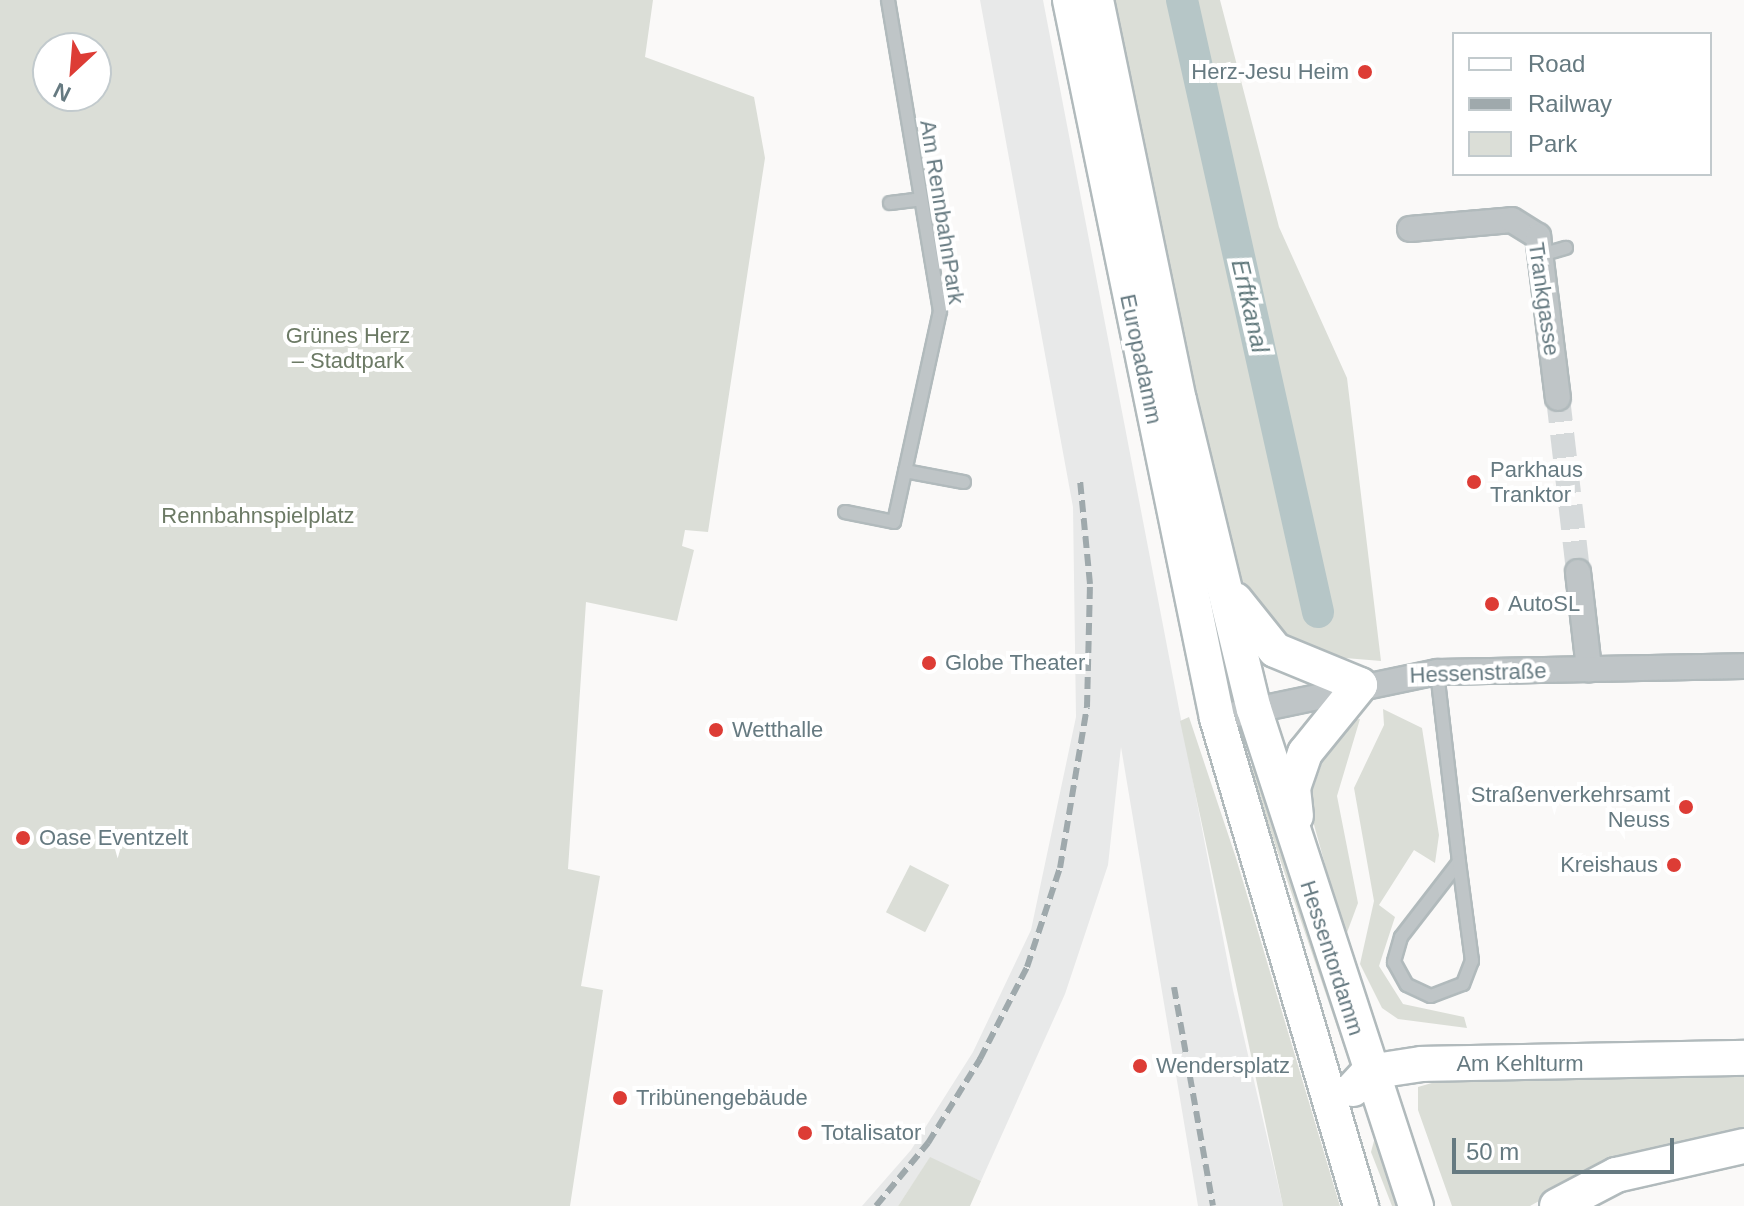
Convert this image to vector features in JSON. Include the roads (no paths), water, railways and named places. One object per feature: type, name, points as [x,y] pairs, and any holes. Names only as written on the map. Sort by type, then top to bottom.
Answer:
[{"type":"main road","name":"Europadamm","points":[[1070,0],[1217,718]]},
{"type":"main road","name":"Europadamm","points":[[1098,0],[1106,55],[1219,572],[1254,709]]},
{"type":"main road","points":[[1219,572],[1275,650],[1360,685],[1297,769],[1295,839]]},
{"type":"main road","name":"Hessentordamm","points":[[1254,709],[1369,1072],[1416,1206]]},
{"type":"main road","name":"Hessentordamm","points":[[1217,718],[1361,1206]]},
{"type":"main road","name":"Am Kehlturm","points":[[1369,1072],[1422,1064],[1744,1058]]},
{"type":"main road","points":[[1340,1135],[1347,1100],[1369,1072]]},
{"type":"main road","points":[[1567,1202],[1631,1170],[1744,1146]]},
{"type":"street","name":"Trankgasse","points":[[1410,229],[1512,220],[1538,236],[1558,398]]},
{"type":"street","points":[[1578,572],[1589,669]]},
{"type":"street","name":"Hessenstraße","points":[[1217,718],[1360,685],[1437,672],[1744,666]]},
{"type":"lane","name":"Am RennbahnPark","points":[[845,512],[894,522],[940,311],[888,0]]},
{"type":"lane","points":[[890,203],[921,199]]},
{"type":"lane","points":[[1541,255],[1566,248]]},
{"type":"lane","points":[[905,471],[964,482]]},
{"type":"lane","points":[[1437,672],[1472,961],[1463,984],[1431,996],[1398,973],[1396,949],[1459,862]]},
{"type":"waterway","name":"Erftkanal","points":[[1182,0],[1318,612]]},
{"type":"tunnel","points":[[1558,398],[1578,572]]},
{"type":"railway","points":[[876,1206],[928,1143],[980,1059],[1027,967],[1060,868],[1087,707],[1090,584],[1080,481]]},
{"type":"railway","points":[[1174,987],[1213,1206]]},
{"type":"place","name":"Herz-Jesu Heim","points":[[1365,72]]},
{"type":"place","name":"Parkhaus Tranktor","points":[[1474,482]]},
{"type":"place","name":"AutoSL","points":[[1492,604]]},
{"type":"place","name":"Globe Theater","points":[[929,663]]},
{"type":"place","name":"Wetthalle","points":[[716,730]]},
{"type":"place","name":"Straßenverkehrsamt Neuss","points":[[1686,807]]},
{"type":"place","name":"Oase Eventzelt","points":[[23,838]]},
{"type":"place","name":"Kreishaus","points":[[1674,865]]},
{"type":"place","name":"Wendersplatz","points":[[1140,1066]]},
{"type":"place","name":"Tribünengebäude","points":[[620,1098]]},
{"type":"place","name":"Totalisator","points":[[805,1133]]},
{"type":"park label","name":"Grünes Herz – Stadtpark","points":[[348,348]]},
{"type":"park label","name":"Rennbahnspielplatz","points":[[258,516]]}]
